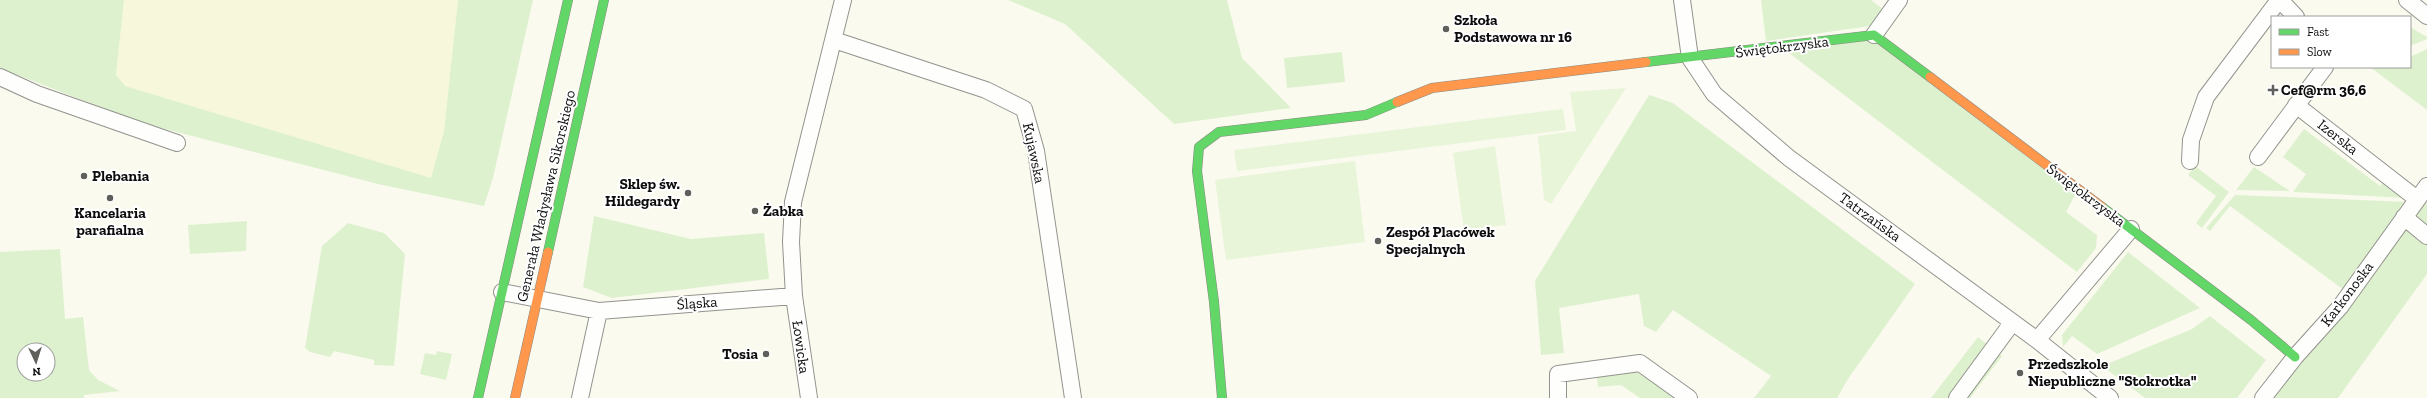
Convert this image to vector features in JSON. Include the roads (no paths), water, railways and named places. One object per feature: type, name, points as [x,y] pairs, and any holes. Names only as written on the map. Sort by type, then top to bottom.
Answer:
[{"type":"street","name":"Generała Władysława Sikorskiego","points":[[478,398],[568,0]]},
{"type":"street","name":"Generała Władysława Sikorskiego","points":[[515,398],[604,0]]},
{"type":"street","name":"Łowicka","points":[[809,398],[794,296],[791,242],[793,202],[843,0]]},
{"type":"street","name":"Tatrzańska","points":[[1682,0],[1690,58],[1714,94],[1789,158],[1896,235],[2012,323],[2037,340],[2110,398]]},
{"type":"street","points":[[1874,35],[1899,0]]},
{"type":"street","points":[[2190,161],[2191,140],[2206,97],[2279,0],[2295,16]]},
{"type":"street","points":[[2407,0],[2427,16]]},
{"type":"street","name":"Świętokrzyska","points":[[1222,398],[1214,302],[1197,171],[1199,147],[1219,132],[1366,115],[1432,88],[1874,35],[2250,320],[2295,357]]},
{"type":"street","name":"Kujawska","points":[[834,40],[986,90],[1024,109],[1036,151],[1073,398]]},
{"type":"street","points":[[2258,157],[2324,68]]},
{"type":"street","points":[[0,77],[37,94],[177,143]]},
{"type":"street","name":"Izerska","points":[[2296,105],[2417,199]]},
{"type":"street","name":"Karkonoska","points":[[2263,398],[2295,357],[2340,307],[2427,186]]},
{"type":"street","points":[[2404,217],[2427,236]]},
{"type":"street","points":[[2037,340],[2131,229]]},
{"type":"street","name":"Śląska","points":[[502,292],[599,311],[794,296]]},
{"type":"street","points":[[580,398],[599,311]]},
{"type":"street","points":[[1957,398],[2012,323]]},
{"type":"street","points":[[1558,398],[1558,374],[1640,363],[1689,398]]},
{"type":"place","name":"Szkoła Podstawowa nr 16","points":[[1446,29]]},
{"type":"place","name":"Cef@rm 36,6","points":[[2273,90]]},
{"type":"place","name":"Plebania","points":[[84,176]]},
{"type":"place","name":"Sklep św. Hildegardy","points":[[688,193]]},
{"type":"place","name":"Kancelaria parafialna","points":[[110,198]]},
{"type":"place","name":"Żabka","points":[[755,211]]},
{"type":"place","name":"Zespół Placówek Specjalnych","points":[[1378,241]]},
{"type":"place","name":"Tosia","points":[[766,354]]},
{"type":"place","name":"Przedszkole Niepubliczne \"Stokrotka\"","points":[[2020,373]]}]
